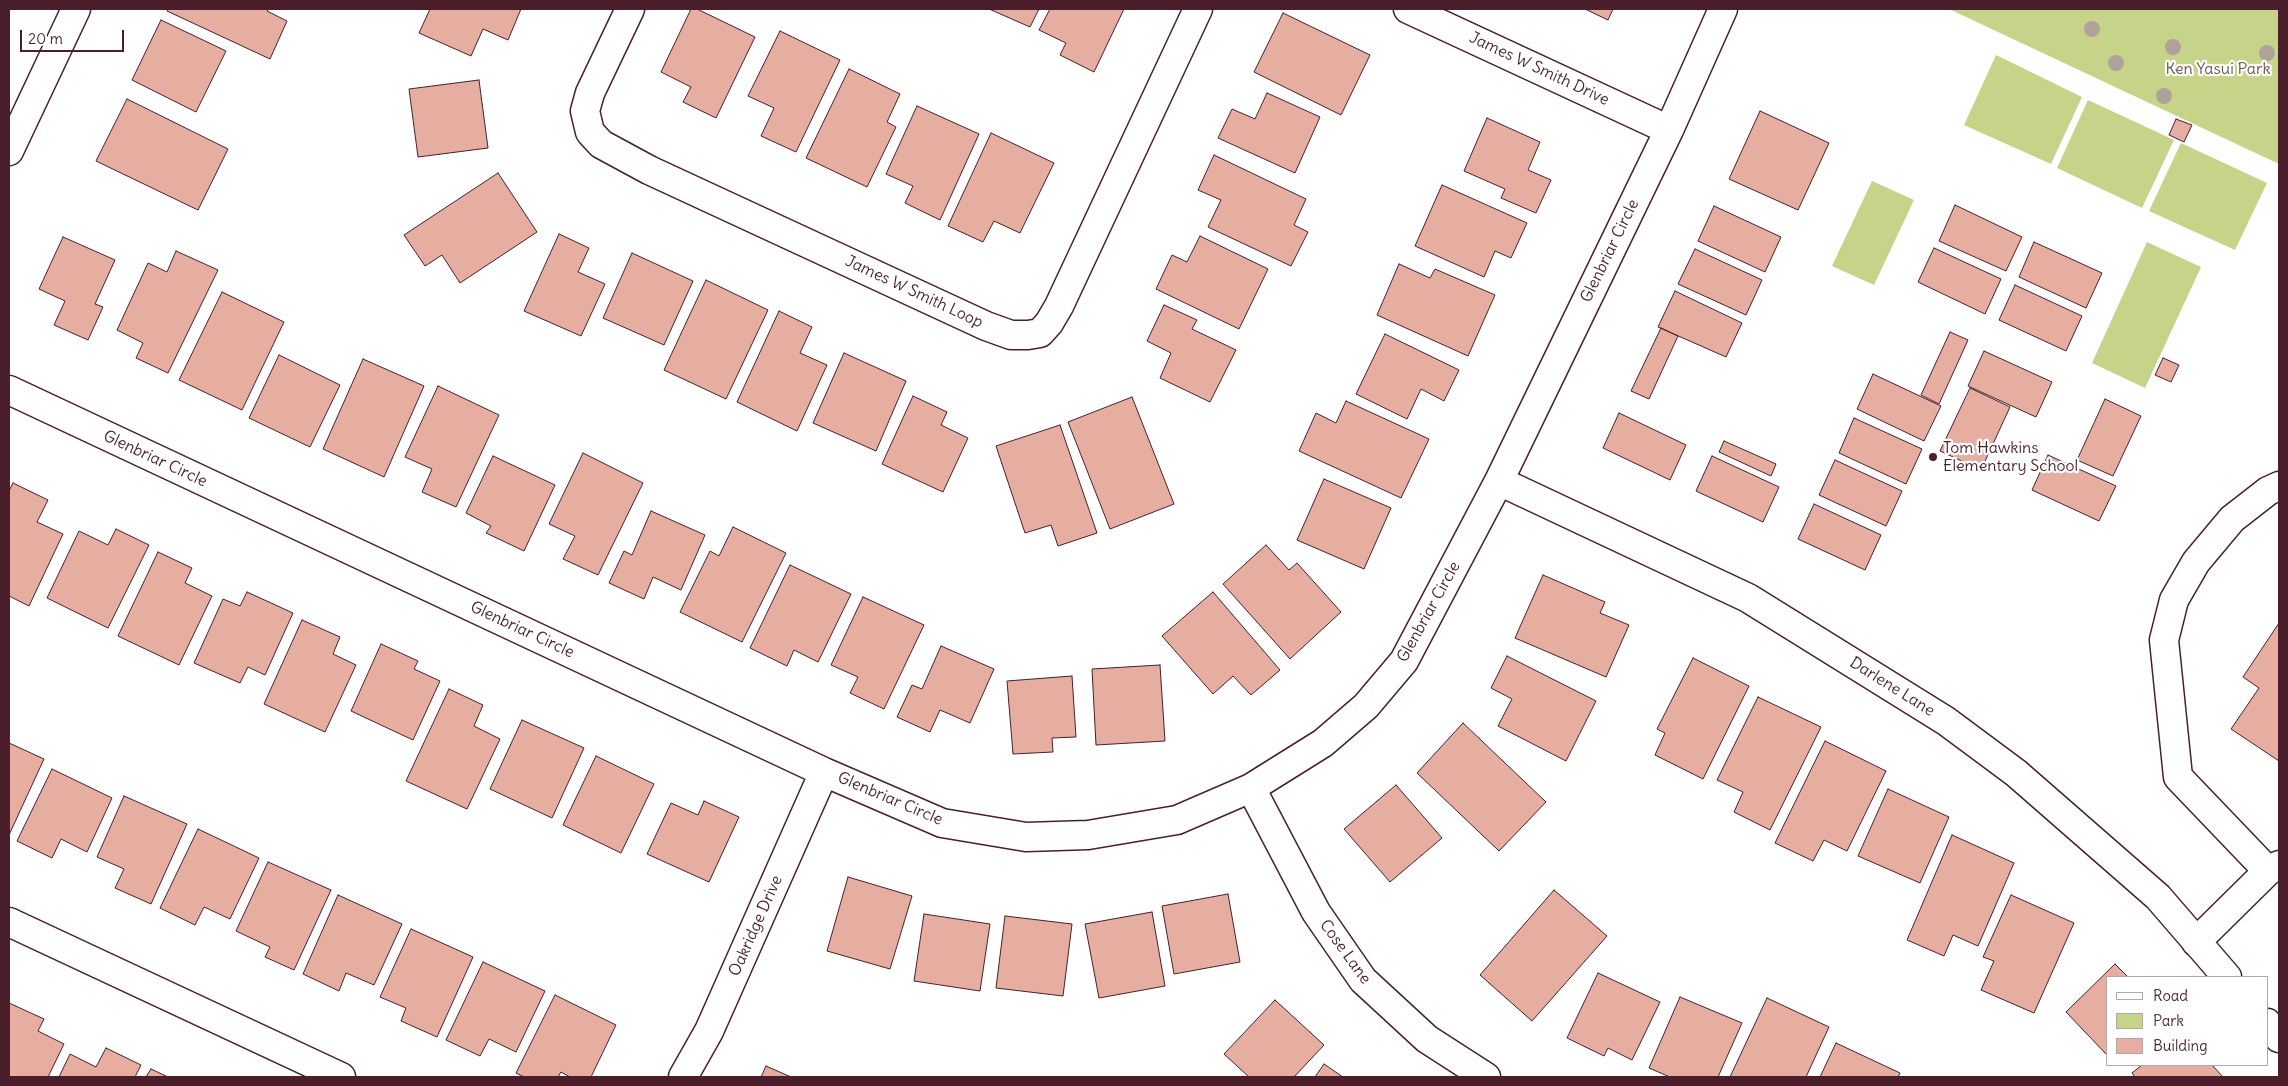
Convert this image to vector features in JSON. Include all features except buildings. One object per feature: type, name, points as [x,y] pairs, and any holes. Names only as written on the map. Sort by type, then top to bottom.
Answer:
[{"type":"street","points":[[9,150],[76,9]]},
{"type":"street","name":"James W Smith Loop","points":[[630,9],[590,93],[585,111],[590,132],[601,144],[649,170],[986,326],[1012,335],[1028,335],[1040,333],[1060,306],[1198,9]]},
{"type":"street","name":"James W Smith Drive","points":[[1408,9],[1669,130]]},
{"type":"street","name":"Glenbriar Circle","points":[[9,390],[824,772],[942,823],[1026,837],[1088,835],[1177,820],[1251,788],[1323,743],[1366,706],[1404,661],[1499,481],[1669,130],[1723,9]]},
{"type":"street","name":"Darlene Lane","points":[[1499,481],[1748,598],[1946,721],[2016,774],[2158,897],[2226,976]]},
{"type":"street","points":[[2196,942],[2274,868],[2178,777],[2164,640],[2174,600],[2196,562],[2232,519],[2279,486]]},
{"type":"street","name":"Oakridge Drive","points":[[683,1077],[709,1031],[824,772]]},
{"type":"street","name":"Cose Lane","points":[[1251,788],[1316,912],[1363,980],[1427,1039],[1486,1077]]},
{"type":"street","points":[[9,922],[341,1077]]},
{"type":"street","points":[[2268,1024],[2279,1038]]},
{"type":"green space","name":"Ken Yasui Park","points":[[1949,9],[2279,9],[2279,164]]},
{"type":"green space","points":[[1996,55],[2082,97],[2051,164],[1964,125]]},
{"type":"green space","points":[[2088,100],[2174,140],[2142,208],[2057,168]]},
{"type":"green space","points":[[2181,143],[2267,183],[2235,250],[2149,211]]},
{"type":"green space","points":[[1872,181],[1914,200],[1874,285],[1832,266]]},
{"type":"green space","points":[[2147,242],[2201,267],[2145,388],[2092,363]]},
{"type":"place","name":"Tom Hawkins Elementary School","points":[[1933,457]]}]
